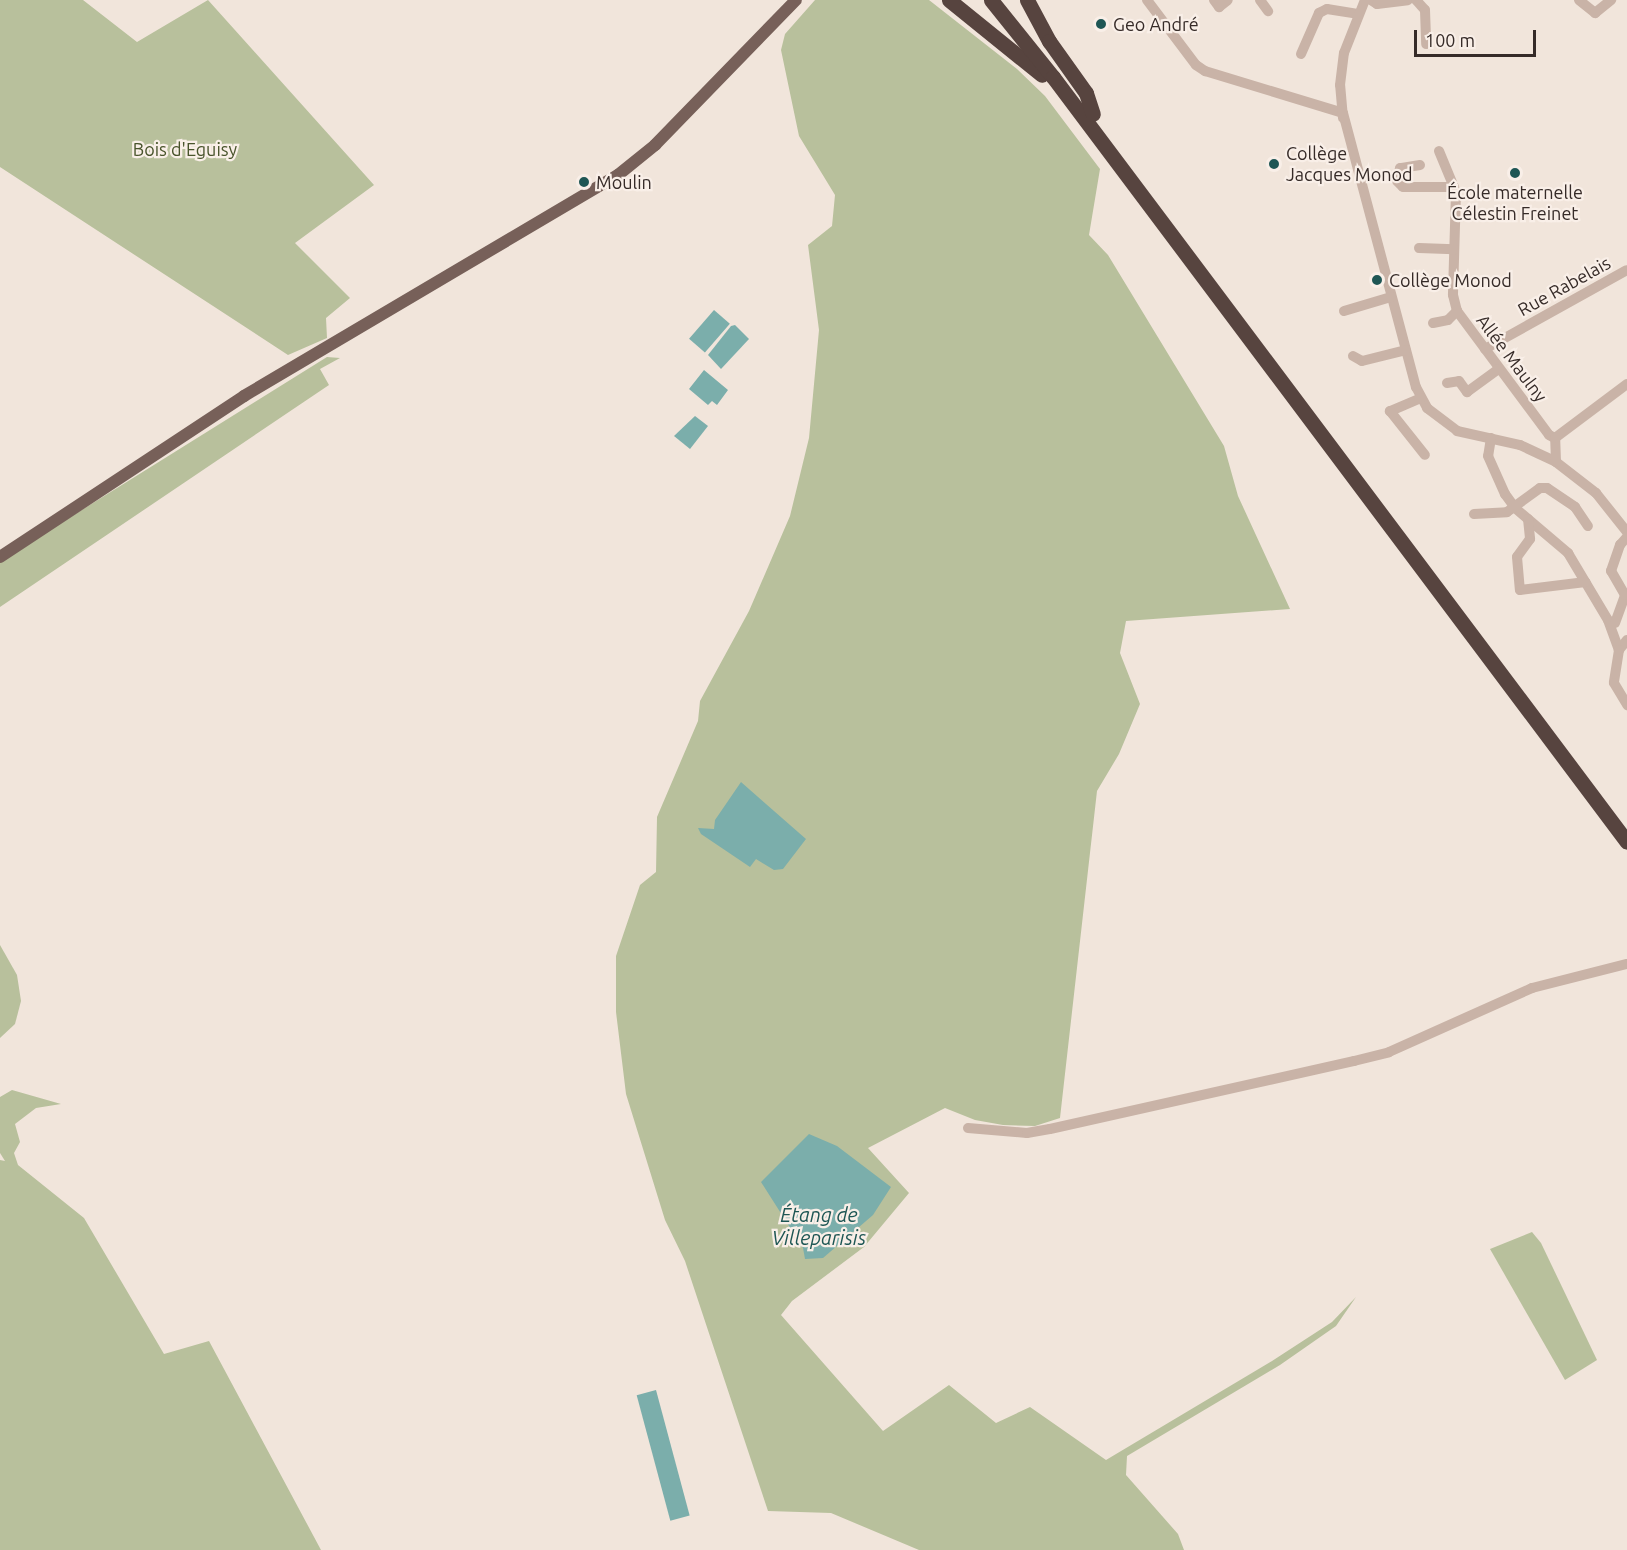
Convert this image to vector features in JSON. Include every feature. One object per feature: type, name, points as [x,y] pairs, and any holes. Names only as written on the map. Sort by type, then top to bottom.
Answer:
[{"type":"highway","points":[[949,0],[1029,62],[1067,107],[1089,116]]},
{"type":"highway","points":[[991,0],[1089,116],[1627,825]]},
{"type":"highway","points":[[1004,0],[1627,842]]},
{"type":"highway","points":[[1027,0],[1048,41],[1086,93],[1089,116]]},
{"type":"main road","points":[[0,557],[244,396],[618,175],[655,145],[796,0]]},
{"type":"street","points":[[1147,0],[1196,65],[1205,71],[1343,113]]},
{"type":"street","points":[[1214,0],[1219,7],[1228,0]]},
{"type":"street","points":[[1260,0],[1268,11]]},
{"type":"street","points":[[1365,0],[1344,53],[1340,85],[1344,136],[1421,398],[1445,425],[1536,451],[1556,462],[1596,493],[1625,525]]},
{"type":"street","points":[[1371,0],[1377,4],[1408,0]]},
{"type":"street","points":[[1416,0],[1425,10],[1426,44]]},
{"type":"street","points":[[1579,0],[1595,13],[1611,0]]},
{"type":"street","points":[[1301,54],[1319,13],[1327,9],[1358,14]]},
{"type":"street","name":"Allée Maulny","points":[[1439,151],[1454,187],[1453,295],[1457,311],[1552,436]]},
{"type":"street","points":[[1420,165],[1400,168],[1397,181],[1403,187],[1454,187]]},
{"type":"street","points":[[1419,248],[1454,249]]},
{"type":"street","name":"Rue Rabelais","points":[[1485,349],[1627,270]]},
{"type":"street","points":[[1344,311],[1391,297]]},
{"type":"street","points":[[1433,323],[1448,320],[1457,311]]},
{"type":"street","points":[[1353,356],[1362,361],[1406,350]]},
{"type":"street","points":[[1447,382],[1460,381],[1467,392],[1499,369]]},
{"type":"street","points":[[1536,451],[1552,436],[1627,384]]},
{"type":"street","points":[[1421,398],[1390,411],[1425,455]]},
{"type":"street","points":[[1552,436],[1556,462]]},
{"type":"street","points":[[1491,438],[1488,456],[1513,505],[1568,553],[1612,622],[1619,650],[1614,683],[1627,705]]},
{"type":"street","points":[[1474,514],[1507,512],[1513,505],[1546,488],[1575,507],[1588,526]]},
{"type":"street","points":[[1528,519],[1530,539],[1517,557],[1520,590],[1586,582]]},
{"type":"street","points":[[1612,622],[1625,596],[1611,571],[1623,541]]},
{"type":"street","points":[[1612,622],[1627,628]]},
{"type":"street","points":[[1619,650],[1627,640]]},
{"type":"street","points":[[968,1128],[1026,1133],[1050,1129],[1389,1052],[1532,988],[1627,964]]},
{"type":"green space","name":"Bois d'Eguisy","points":[[0,0],[83,0],[137,42],[208,0],[374,185],[295,243],[350,298],[326,318],[327,338],[288,355],[0,167]]},
{"type":"green space","points":[[815,0],[929,0],[1017,69],[1045,96],[1100,169],[1089,235],[1108,255],[1224,446],[1238,496],[1290,609],[1126,621],[1120,653],[1140,704],[1119,754],[1097,791],[1060,1118],[1035,1126],[1003,1125],[975,1120],[945,1108],[868,1148],[909,1193],[864,1247],[792,1301],[781,1315],[883,1431],[949,1385],[996,1423],[1030,1407],[1106,1460],[1272,1361],[1332,1322],[1356,1297],[1336,1326],[1280,1365],[1127,1456],[1126,1475],[1178,1534],[1184,1550],[919,1550],[831,1513],[768,1511],[685,1261],[665,1220],[626,1094],[616,1012],[616,956],[640,885],[656,872],[657,817],[698,721],[700,701],[749,611],[790,516],[809,438],[819,330],[808,245],[832,226],[835,195],[799,136],[781,50],[785,34]]},
{"type":"green space","points":[[327,357],[340,358],[320,369],[329,385],[0,607],[0,561]]},
{"type":"green space","points":[[0,945],[17,975],[21,1001],[15,1024],[0,1038]]},
{"type":"green space","points":[[12,1090],[61,1104],[36,1108],[15,1124],[20,1142],[14,1153],[18,1165],[84,1218],[164,1354],[209,1341],[321,1550],[0,1550],[0,1160],[5,1161],[0,1153],[0,1097]]},
{"type":"green space","points":[[1532,1232],[1541,1243],[1597,1360],[1565,1380],[1490,1249]]},
{"type":"water","points":[[714,310],[730,324],[705,352],[689,339]]},
{"type":"water","points":[[735,325],[749,339],[721,369],[708,355],[731,326]]},
{"type":"water","points":[[704,370],[728,390],[717,405],[712,401],[708,405],[689,389]]},
{"type":"water","points":[[695,416],[708,426],[690,449],[674,436]]},
{"type":"water","points":[[741,782],[806,839],[783,869],[774,870],[756,859],[750,867],[701,834],[698,828],[714,829],[715,820]]},
{"type":"water","name":"Étang de Villeparisis","points":[[809,1134],[837,1146],[891,1187],[873,1215],[823,1258],[805,1259],[803,1248],[761,1182]]},
{"type":"water","points":[[656,1390],[690,1516],[670,1521],[637,1395]]},
{"type":"place","name":"Geo André","points":[[1101,24]]},
{"type":"place","name":"Collège Jacques Monod","points":[[1274,164]]},
{"type":"place","name":"École maternelle Célestin Freinet","points":[[1515,173]]},
{"type":"place","name":"Moulin","points":[[584,182]]},
{"type":"place","name":"Collège Monod","points":[[1377,280]]}]
